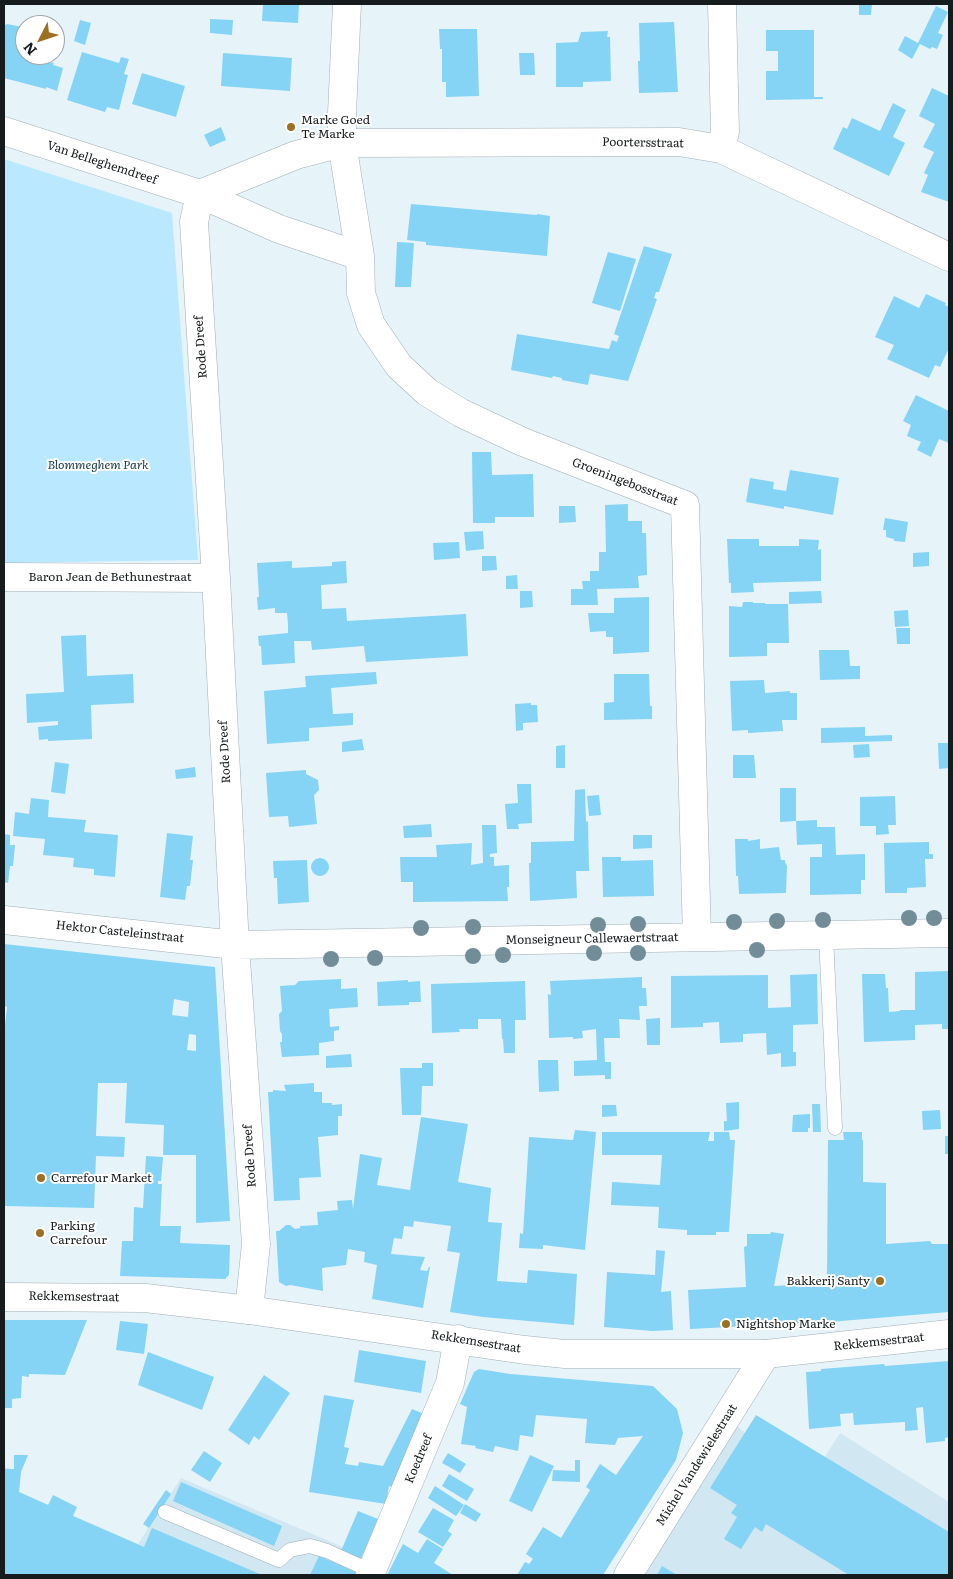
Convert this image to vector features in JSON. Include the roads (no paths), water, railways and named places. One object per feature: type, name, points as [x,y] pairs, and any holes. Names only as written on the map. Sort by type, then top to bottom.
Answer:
[{"type":"street","name":"Groeningebosstraat","points":[[347,4],[342,143],[360,256],[361,293],[371,325],[399,366],[427,392],[462,413],[523,442],[686,505],[697,937]]},
{"type":"street","points":[[721,150],[726,132],[722,4]]},
{"type":"street","name":"Van Belleghemdreef","points":[[4,131],[200,194],[279,229],[360,256]]},
{"type":"street","name":"Poortersstraat","points":[[342,143],[679,142],[721,150],[949,256]]},
{"type":"street","points":[[200,194],[296,155],[342,143]]},
{"type":"street","name":"Rode Dreef","points":[[200,194],[194,222],[236,945],[256,1244],[249,1310]]},
{"type":"street","name":"Baron Jean de Bethunestraat","points":[[4,577],[216,578]]},
{"type":"street","name":"Hektor Casteleinstraat","points":[[4,920],[236,945]]},
{"type":"street","name":"Monseigneur Callewaertstraat","points":[[236,945],[949,933]]},
{"type":"street","name":"Rekkemsestraat","points":[[4,1297],[145,1298],[249,1310],[525,1350],[565,1354],[766,1354],[949,1334]]},
{"type":"street","name":"Koedreef","points":[[370,1573],[450,1383],[458,1339]]},
{"type":"street","name":"Michel Vandewielestraat","points":[[628,1575],[766,1354]]},
{"type":"lane","points":[[826,936],[835,1128]]},
{"type":"lane","points":[[165,1512],[278,1560],[290,1550],[310,1546],[327,1551],[370,1573]]},
{"type":"place","name":"Marke Goed Te Marke","points":[[291,127]]},
{"type":"place","name":"Carrefour Market","points":[[41,1178]]},
{"type":"place","name":"Parking Carrefour","points":[[40,1233]]},
{"type":"place","name":"Bakkerij Santy","points":[[880,1281]]},
{"type":"place","name":"Nightshop Marke","points":[[726,1324]]},
{"type":"park label","name":"Blommeghem Park","points":[[98,465]]}]
